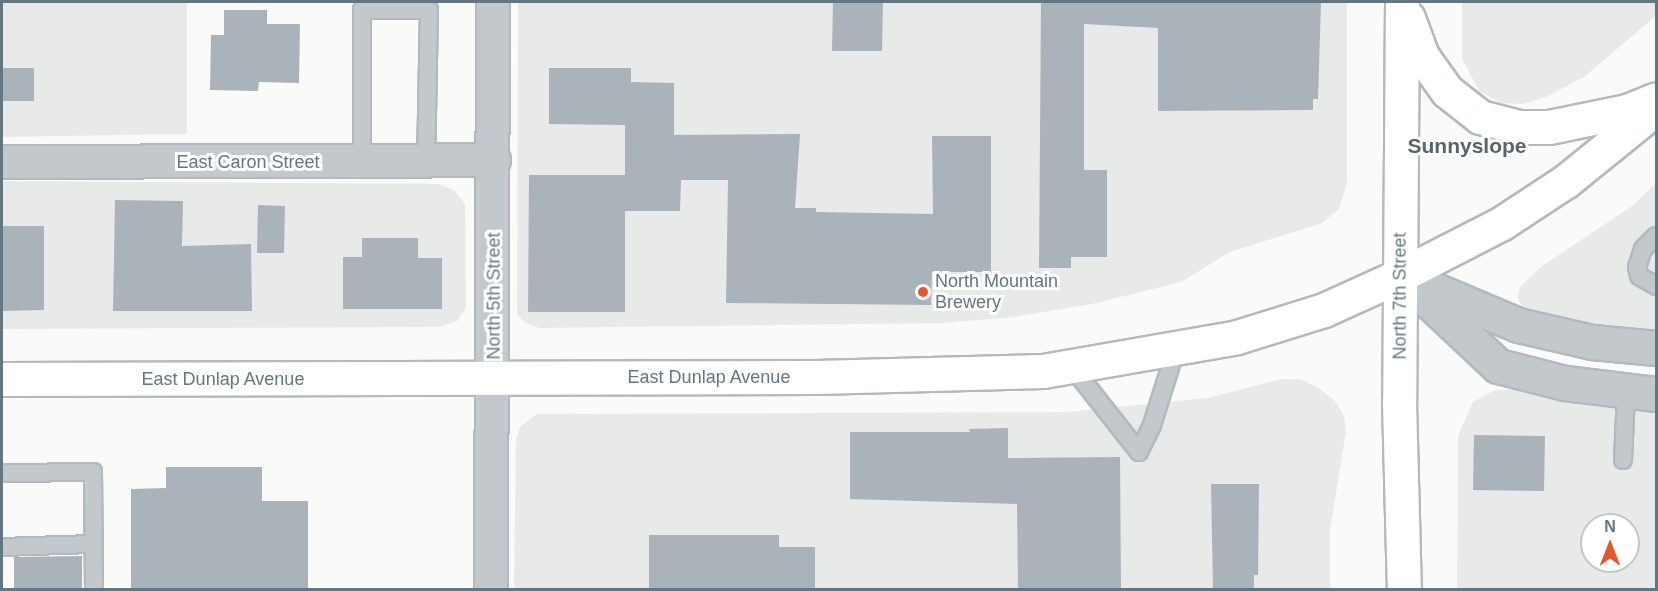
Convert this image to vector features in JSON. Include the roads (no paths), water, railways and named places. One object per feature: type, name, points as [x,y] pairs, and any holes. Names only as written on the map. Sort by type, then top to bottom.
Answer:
[{"type":"main road","points":[[1402,2],[1422,56],[1447,91],[1480,117],[1519,127],[1549,127],[1628,111],[1656,99]]},
{"type":"main road","name":"North 7th Street","points":[[1402,2],[1401,275],[1404,590]]},
{"type":"main road","name":"East Dunlap Avenue","points":[[2,379],[494,379],[954,375],[1072,366],[1176,350],[1237,337],[1324,310],[1401,275],[1502,223],[1566,181],[1656,108]]},
{"type":"street","name":"North 5th Street","points":[[491,590],[494,379],[493,2]]},
{"type":"street","name":"East Caron Street","points":[[2,162],[494,160]]},
{"type":"street","points":[[1401,275],[1518,325],[1592,342],[1656,348]]},
{"type":"street","points":[[1401,275],[1498,366],[1641,393]]},
{"type":"lane","points":[[362,162],[362,10],[429,10],[426,160]]},
{"type":"lane","points":[[1656,236],[1643,249],[1637,267],[1639,276],[1656,286]]},
{"type":"lane","points":[[1072,366],[1139,452],[1152,425],[1176,350]]},
{"type":"lane","points":[[1623,460],[1641,393]]},
{"type":"lane","points":[[2,473],[93,472],[94,590]]},
{"type":"lane","points":[[2,548],[94,544]]},
{"type":"place","name":"North Mountain Brewery","points":[[923,292]]},
{"type":"district","name":"Sunnyslope","points":[[1467,146]]}]
